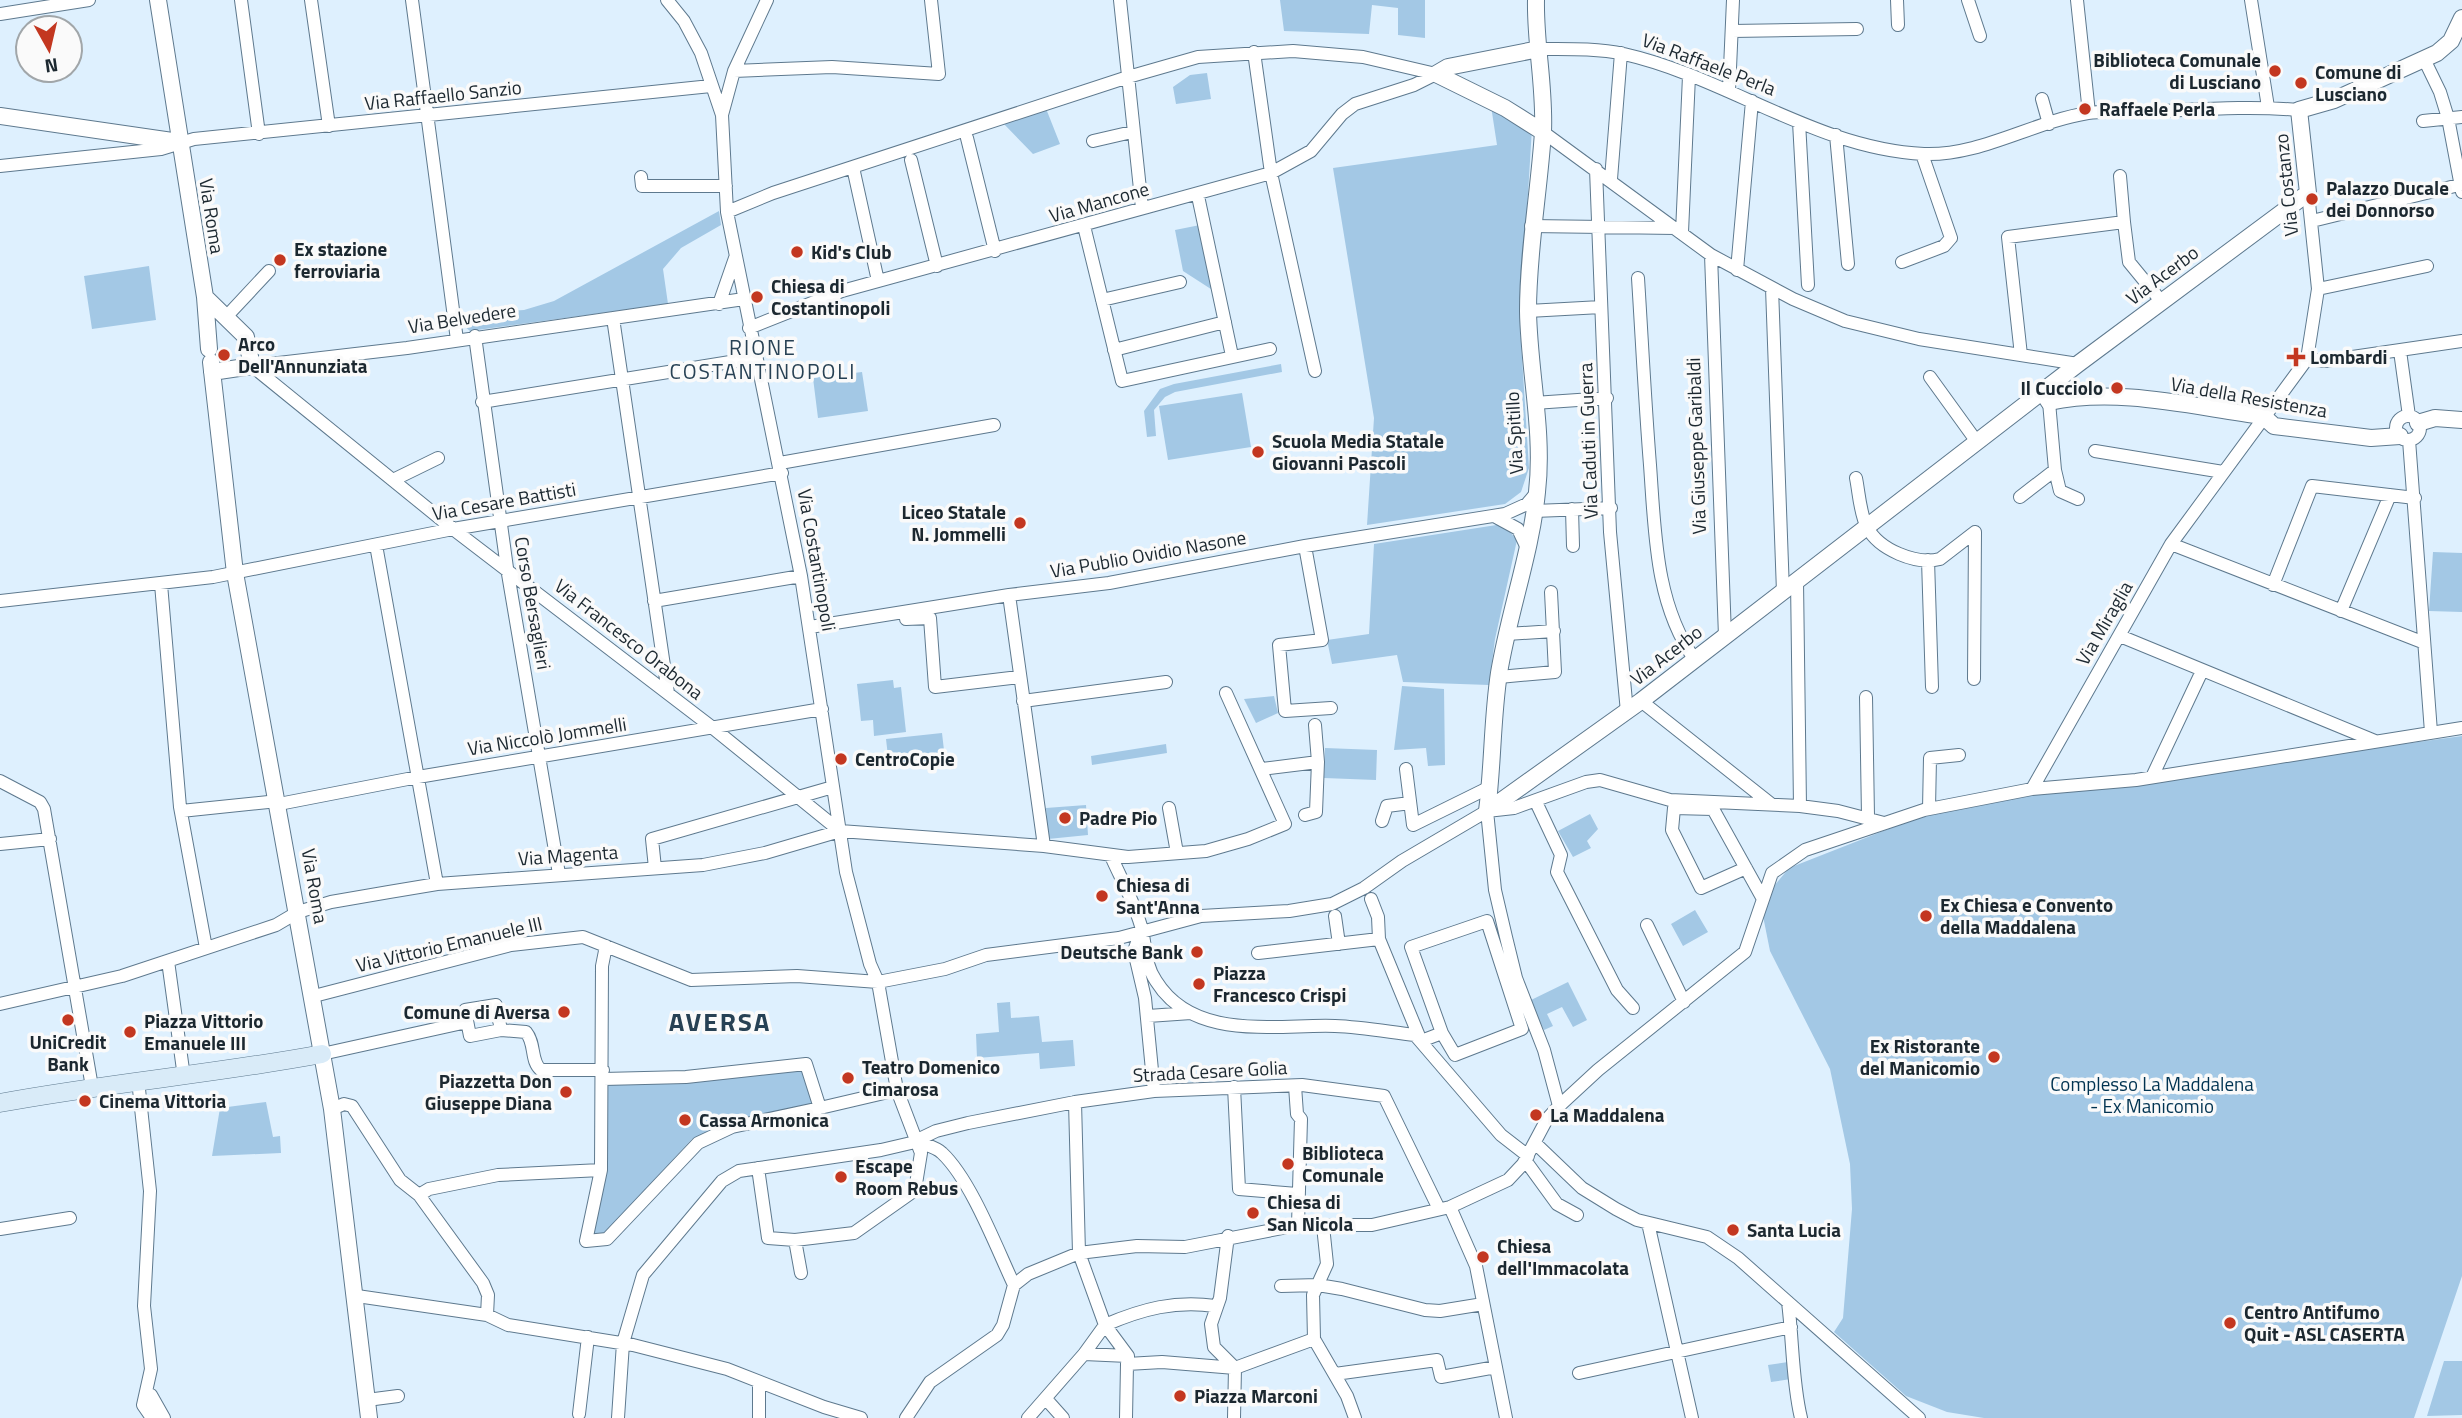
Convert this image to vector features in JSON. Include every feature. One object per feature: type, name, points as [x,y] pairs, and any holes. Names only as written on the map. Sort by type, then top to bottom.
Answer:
[{"type":"main road","points":[[0,1103],[322,1054]]},
{"type":"street","points":[[0,14],[89,0]]},
{"type":"street","name":"Via Roma","points":[[158,0],[205,297],[234,573],[314,996],[357,1296],[369,1418]]},
{"type":"street","points":[[241,0],[259,134]]},
{"type":"street","points":[[311,0],[329,126]]},
{"type":"street","points":[[412,0],[457,340]]},
{"type":"street","points":[[667,0],[684,21],[701,53],[722,115],[727,212],[744,299]]},
{"type":"street","points":[[722,115],[734,71],[767,0]]},
{"type":"street","points":[[734,71],[832,67],[939,74],[931,0]]},
{"type":"street","points":[[1120,0],[1142,208]]},
{"type":"street","name":"Via Spitillo","points":[[1487,811],[1499,677],[1537,492],[1539,449],[1528,311],[1531,226],[1543,132],[1539,49],[1535,40],[1536,0]]},
{"type":"street","points":[[1729,91],[1733,0]]},
{"type":"street","points":[[1897,0],[1898,25]]},
{"type":"street","points":[[1968,0],[1980,36]]},
{"type":"street","points":[[2077,0],[2089,113]]},
{"type":"street","points":[[2250,0],[2268,107]]},
{"type":"street","name":"Via Costanzo","points":[[2278,395],[2307,359],[2318,289],[2299,110],[2334,100],[2424,59],[2456,41],[2462,18]]},
{"type":"street","points":[[1732,31],[1857,29]]},
{"type":"street","name":"Via Raffaele Perla","points":[[1436,74],[1448,67],[1539,49],[1621,53],[1729,91],[1836,135],[1878,147],[1922,154],[1943,154],[1984,145],[2089,113],[2268,107],[2299,110]]},
{"type":"street","points":[[727,212],[773,193],[1128,77],[1198,57],[1293,51],[1363,57],[1436,74],[1505,108],[1611,179],[1711,255],[1772,288],[1845,321],[1879,330],[2078,364]]},
{"type":"street","points":[[1254,52],[1271,173],[1315,371]]},
{"type":"street","points":[[1611,179],[1621,53]]},
{"type":"street","points":[[2312,221],[2461,189],[2457,143],[2440,92],[2424,59]]},
{"type":"street","name":"Via Mancone","points":[[749,328],[842,291],[1271,173],[1311,151],[1342,114],[1355,104],[1415,85],[1436,74]]},
{"type":"street","points":[[1679,230],[1689,76]]},
{"type":"street","name":"Via Raffaello Sanzio","points":[[0,166],[161,149],[179,142],[428,117],[688,86],[711,86]]},
{"type":"street","points":[[2042,99],[2049,124]]},
{"type":"street","points":[[1737,270],[1752,101]]},
{"type":"street","points":[[0,116],[179,142]]},
{"type":"street","points":[[2423,121],[2462,117]]},
{"type":"street","points":[[1799,122],[1808,285]]},
{"type":"street","points":[[1093,141],[1132,132]]},
{"type":"street","points":[[130,152],[131,135]]},
{"type":"street","points":[[1836,135],[1848,264]]},
{"type":"street","points":[[967,138],[995,251]]},
{"type":"street","points":[[1902,262],[1944,246],[1951,238],[1922,154]]},
{"type":"street","points":[[911,160],[937,266]]},
{"type":"street","name":"Via Caduti in Guerra","points":[[1596,169],[1607,398],[1610,532],[1627,712]]},
{"type":"street","points":[[855,172],[878,281]]},
{"type":"street","points":[[2120,176],[2129,262],[2161,301]]},
{"type":"street","points":[[641,177],[642,186],[726,186]]},
{"type":"street","name":"Via Acerbo","points":[[1487,811],[1627,712],[1977,442],[2046,397],[2078,364],[2308,193]]},
{"type":"street","points":[[1198,195],[1231,351]]},
{"type":"street","points":[[2021,355],[2008,237],[2124,222]]},
{"type":"street","points":[[1084,226],[1122,381],[1270,349]]},
{"type":"street","points":[[1531,226],[1679,230]]},
{"type":"street","name":"Via Giuseppe Garibaldi","points":[[1711,255],[1725,636]]},
{"type":"street","points":[[719,304],[735,257]]},
{"type":"street","points":[[2318,289],[2427,266]]},
{"type":"street","points":[[226,317],[269,271]]},
{"type":"street","points":[[1638,278],[1645,416],[1659,568],[1675,625],[1695,660]]},
{"type":"street","points":[[1102,300],[1181,282]]},
{"type":"street","points":[[1772,288],[1783,592]]},
{"type":"street","points":[[205,297],[246,337],[252,366]]},
{"type":"street","name":"Via Belvedere","points":[[211,361],[252,366],[744,299]]},
{"type":"street","name":"Via Costantinopoli","points":[[744,299],[781,468],[801,576],[846,872],[870,964],[878,982],[897,1090],[921,1153],[919,1182],[909,1197],[854,1233],[795,1240]]},
{"type":"street","points":[[1528,311],[1601,307]]},
{"type":"street","points":[[613,318],[668,693]]},
{"type":"street","points":[[1114,350],[1225,322]]},
{"type":"street","name":"Corso Bersaglieri","points":[[475,337],[507,568],[559,874]]},
{"type":"street","points":[[2307,359],[2325,360],[2462,341]]},
{"type":"street","points":[[2400,351],[2418,433],[2404,438]]},
{"type":"street","points":[[482,402],[755,358]]},
{"type":"street","name":"Via Francesco Orabona","points":[[252,366],[453,529],[713,728],[840,831]]},
{"type":"street","points":[[1930,377],[1977,442]]},
{"type":"street","name":"Via Miraglia","points":[[2032,789],[2171,544],[2278,395]]},
{"type":"street","name":"Via della Resistenza","points":[[2046,397],[2121,396],[2263,416],[2274,426],[2371,438],[2404,438]]},
{"type":"street","points":[[2046,397],[2060,491],[2078,499]]},
{"type":"street","points":[[1534,403],[1607,398]]},
{"type":"street","points":[[2431,732],[2422,642],[2415,498],[2404,438],[2396,429],[2398,421],[2435,418],[2462,420]]},
{"type":"street","name":"Via Cesare Battisti","points":[[0,601],[161,584],[234,573],[453,529],[638,497],[993,425]]},
{"type":"street","points":[[2095,451],[2223,472]]},
{"type":"street","points":[[393,480],[438,458]]},
{"type":"street","points":[[2020,497],[2055,470]]},
{"type":"street","points":[[1856,478],[1867,527],[1881,543],[1899,554],[1928,560],[1940,559],[1975,533],[1974,679]]},
{"type":"street","points":[[2273,584],[2312,486],[2415,498]]},
{"type":"street","name":"Via Publio Ovidio Nasone","points":[[810,627],[1009,595],[1109,583],[1305,546],[1492,516],[1518,510],[1537,492]]},
{"type":"street","points":[[2341,611],[2390,495]]},
{"type":"street","points":[[1534,511],[1611,508]]},
{"type":"street","points":[[1572,509],[1573,546]]},
{"type":"street","points":[[1492,516],[1518,529],[1527,548]]},
{"type":"street","points":[[2171,544],[2422,642]]},
{"type":"street","points":[[376,545],[437,884]]},
{"type":"street","points":[[1305,546],[1322,640],[1279,645],[1285,711],[1331,708]]},
{"type":"street","points":[[1928,560],[1932,687]]},
{"type":"street","points":[[654,601],[801,576]]},
{"type":"street","points":[[1797,581],[1800,806]]},
{"type":"street","points":[[161,584],[181,811],[206,948]]},
{"type":"street","points":[[1499,677],[1555,672],[1551,592]]},
{"type":"street","points":[[1009,595],[1044,846]]},
{"type":"street","points":[[906,619],[930,618],[934,687],[1019,677]]},
{"type":"street","points":[[1507,634],[1554,631]]},
{"type":"street","points":[[2120,636],[2377,742]]},
{"type":"street","points":[[2152,777],[2202,671]]},
{"type":"street","points":[[1023,701],[1166,682]]},
{"type":"street","points":[[840,831],[1044,846],[1111,856],[1206,850],[1248,839],[1285,824],[1226,693]]},
{"type":"street","points":[[1866,697],[1868,816]]},
{"type":"street","points":[[1641,701],[1771,804]]},
{"type":"street","name":"Via Niccolò Jommelli","points":[[181,811],[279,802],[418,776],[822,709]]},
{"type":"street","points":[[1305,815],[1316,813],[1318,762],[1315,725]]},
{"type":"street","points":[[906,1418],[930,1382],[997,1335],[1003,1325],[1014,1285],[1028,1274],[1079,1253],[1137,1246],[1185,1247],[1228,1236],[1298,1225],[1372,1225],[1444,1208],[1508,1180],[1527,1158],[1547,1119],[1559,1107],[1598,1070],[1745,952],[1772,873],[1798,852],[1929,809],[2032,789],[2152,777],[2462,728]]},
{"type":"street","points":[[1929,809],[1930,758],[1959,755]]},
{"type":"street","points":[[1262,769],[1318,762]]},
{"type":"street","points":[[1406,769],[1413,825],[1490,787]]},
{"type":"street","points":[[1559,1107],[1544,1050],[1516,978],[1506,937],[1496,890],[1487,811],[1536,802],[1586,782],[1600,780],[1670,800],[1800,806],[1868,816],[1884,822]]},
{"type":"street","points":[[0,781],[40,802],[50,839],[62,923],[76,987],[92,1087]]},
{"type":"street","points":[[655,868],[652,839],[833,787]]},
{"type":"street","points":[[1387,800],[1410,801]]},
{"type":"street","points":[[1382,821],[1387,807],[1410,801]]},
{"type":"street","points":[[1536,802],[1561,855],[1557,872],[1618,990],[1633,1008]]},
{"type":"street","points":[[1169,808],[1177,853]]},
{"type":"street","points":[[1746,868],[1701,888],[1672,830],[1674,808],[1713,809],[1746,868],[1763,899]]},
{"type":"street","name":"Via Vittorio Emanuele III","points":[[314,996],[511,945],[583,937],[691,980],[797,976],[852,983],[878,982],[945,969],[986,955],[1119,939],[1142,930],[1201,916],[1289,911],[1332,905],[1487,811]]},
{"type":"street","name":"Via Magenta","points":[[168,961],[276,925],[298,912],[331,902],[437,884],[703,865],[765,853],[840,831]]},
{"type":"street","points":[[0,844],[50,839]]},
{"type":"street","points":[[1111,856],[1142,930],[1147,962],[1156,982],[1191,1013],[1210,1021],[1233,1025],[1336,1026],[1415,1035],[1501,1135],[1527,1158],[1556,1204],[1577,1215]]},
{"type":"street","points":[[1371,899],[1378,916],[1379,939],[1421,1041]]},
{"type":"street","points":[[1335,916],[1339,944]]},
{"type":"street","points":[[1487,921],[1522,1029],[1455,1055],[1442,1033],[1411,947],[1487,921]]},
{"type":"street","points":[[1647,925],[1684,1002]]},
{"type":"street","points":[[1142,930],[1134,951],[1148,1016],[1154,1091]]},
{"type":"street","points":[[1258,953],[1379,939]]},
{"type":"street","points":[[606,946],[602,966],[601,1170],[586,1241],[607,1239],[698,1143],[732,1127],[897,1090]]},
{"type":"street","points":[[0,1004],[76,987],[168,961],[184,1077]]},
{"type":"street","points":[[501,1030],[496,1005],[465,1010],[470,1036],[501,1030],[526,1032],[531,1040],[535,1063],[538,1069],[544,1071],[686,1077],[806,1064],[820,1108]]},
{"type":"street","points":[[1148,1016],[1191,1013]]},
{"type":"street","points":[[322,1054],[467,1022]]},
{"type":"street","points":[[1421,1041],[1442,1033]]},
{"type":"street","points":[[138,1080],[150,1191],[144,1306],[151,1369],[143,1405],[152,1418]]},
{"type":"street","name":"Strada Cesare Golia","points":[[618,1418],[623,1343],[639,1285],[656,1256],[729,1174],[917,1141],[936,1130],[1075,1102],[1154,1091],[1321,1085],[1384,1096],[1444,1208]]},
{"type":"street","points":[[1295,1086],[1297,1114],[1301,1119],[1298,1225]]},
{"type":"street","points":[[1234,1087],[1239,1189],[1297,1194]]},
{"type":"street","points":[[1075,1102],[1079,1253],[1105,1325],[1128,1360],[1126,1418]]},
{"type":"street","points":[[332,1109],[344,1104],[352,1106],[400,1180],[424,1192],[483,1283],[488,1295],[487,1315]]},
{"type":"street","points":[[917,1141],[942,1153],[953,1167],[982,1215],[1014,1285]]},
{"type":"street","points":[[1536,1144],[1582,1188],[1648,1223],[1707,1237],[1738,1258],[1919,1418]]},
{"type":"street","points":[[758,1168],[768,1238],[795,1240],[801,1273]]},
{"type":"street","points":[[424,1192],[498,1175],[601,1170]]},
{"type":"street","points":[[1444,1208],[1476,1266],[1506,1418]]},
{"type":"street","points":[[0,1229],[69,1218]]},
{"type":"street","points":[[1648,1223],[1692,1418]]},
{"type":"street","points":[[1323,1226],[1327,1264],[1312,1295],[1314,1339],[1335,1374],[1355,1418]]},
{"type":"street","points":[[1228,1236],[1220,1298],[1211,1324],[1214,1347],[1235,1368],[1234,1418]]},
{"type":"street","points":[[1281,1286],[1318,1284],[1425,1310],[1440,1311],[1483,1304]]},
{"type":"street","points":[[357,1296],[418,1308],[487,1315],[508,1325],[623,1343],[727,1368],[861,1418]]},
{"type":"street","points":[[1028,1418],[1084,1354],[1105,1325],[1166,1304],[1188,1302],[1216,1306]]},
{"type":"street","points":[[1788,1302],[1797,1374],[1795,1392],[1801,1418]]},
{"type":"street","points":[[417,1321],[418,1308]]},
{"type":"street","points":[[1579,1374],[1791,1327]]},
{"type":"street","points":[[579,1414],[588,1337]]},
{"type":"street","points":[[1084,1354],[1235,1368],[1314,1339]]},
{"type":"street","points":[[1335,1374],[1437,1360],[1441,1377],[1496,1367]]},
{"type":"street","points":[[759,1382],[759,1418]]},
{"type":"street","points":[[145,1395],[155,1399],[164,1418]]},
{"type":"street","points":[[367,1400],[398,1396]]},
{"type":"street","points":[[1046,1399],[1063,1418]]},
{"type":"green space","points":[[1280,0],[1425,0],[1425,38],[1398,35],[1398,8],[1372,5],[1369,34],[1284,31]]},
{"type":"green space","points":[[1207,73],[1211,99],[1176,104],[1173,87],[1190,75]]},
{"type":"green space","points":[[1045,106],[1060,144],[1033,154],[1003,123]]},
{"type":"green space","points":[[1491,106],[1532,128],[1520,326],[1529,468],[1521,492],[1505,504],[1367,525],[1374,418],[1333,168],[1497,145]]},
{"type":"green space","points":[[719,211],[721,225],[681,248],[663,269],[668,304],[470,331],[464,326],[463,314],[524,310],[554,301]]},
{"type":"green space","points":[[1200,225],[1214,291],[1183,271],[1175,230]]},
{"type":"green space","points":[[149,266],[156,320],[92,329],[84,276]]},
{"type":"green space","points":[[1281,364],[1282,372],[1175,392],[1165,397],[1154,410],[1156,436],[1147,437],[1144,411],[1160,389]]},
{"type":"green space","points":[[862,372],[868,411],[818,418],[813,378]]},
{"type":"green space","points":[[1242,393],[1251,447],[1168,460],[1159,406]]},
{"type":"green space","points":[[1503,524],[1517,540],[1495,639],[1489,685],[1403,682],[1397,655],[1332,664],[1327,640],[1369,634],[1374,544]]},
{"type":"green space","points":[[2433,552],[2462,553],[2462,612],[2429,611]]},
{"type":"green space","points":[[893,680],[894,688],[901,687],[906,732],[874,736],[873,720],[861,721],[857,684]]},
{"type":"green space","points":[[1402,686],[1444,689],[1445,765],[1428,766],[1426,748],[1394,750]]},
{"type":"green space","points":[[1274,696],[1278,713],[1256,723],[1244,699]]},
{"type":"green space","points":[[942,733],[945,759],[889,765],[886,739]]},
{"type":"green space","name":"Complesso La Maddalena - Ex Manicomio","points":[[2462,736],[2462,1276],[2414,1418],[1984,1418],[1947,1412],[1906,1396],[1834,1332],[1843,1318],[1852,1209],[1850,1164],[1830,1069],[1770,951],[1763,916],[1774,886],[1789,868],[1929,813],[1986,801]]},
{"type":"green space","points":[[1166,744],[1167,753],[1092,765],[1091,756]]},
{"type":"green space","points":[[1325,748],[1377,750],[1376,780],[1324,778]]},
{"type":"green space","points":[[1086,805],[1088,835],[1048,839],[1046,808]]},
{"type":"green space","points":[[1590,814],[1598,829],[1587,841],[1591,848],[1573,857],[1558,831]]},
{"type":"green space","points":[[1695,910],[1708,932],[1683,946],[1671,924]]},
{"type":"green space","points":[[1568,982],[1587,1020],[1573,1027],[1562,1007],[1547,1014],[1553,1026],[1544,1030],[1529,1001]]},
{"type":"green space","points":[[1010,1002],[1011,1018],[1039,1016],[1042,1042],[1073,1040],[1075,1066],[1040,1069],[1039,1053],[977,1058],[976,1034],[999,1032],[997,1003]]},
{"type":"green space","points":[[805,1066],[816,1105],[721,1128],[692,1139],[602,1236],[591,1235],[605,1081]]},
{"type":"green space","points":[[266,1102],[273,1137],[280,1136],[281,1153],[212,1156],[220,1108]]},
{"type":"green space","points":[[2444,1361],[2462,1361],[2462,1415],[2427,1416]]},
{"type":"green space","points":[[1788,1362],[1791,1379],[1771,1382],[1768,1365]]},
{"type":"place","name":"Biblioteca Comunale di Lusciano","points":[[2275,71]]},
{"type":"place","name":"Comune di Lusciano","points":[[2301,83]]},
{"type":"place","name":"Raffaele Perla","points":[[2085,109]]},
{"type":"place","name":"Palazzo Ducale dei Donnorso","points":[[2312,199]]},
{"type":"place","name":"Kid's Club","points":[[797,252]]},
{"type":"place","name":"Ex stazione ferroviaria","points":[[280,260]]},
{"type":"place","name":"Chiesa di Costantinopoli","points":[[757,297]]},
{"type":"place","name":"Arco Dell'Annunziata","points":[[224,355]]},
{"type":"place","name":"Lombardi","points":[[2296,357]]},
{"type":"place","name":"Il Cucciolo","points":[[2117,388]]},
{"type":"place","name":"Scuola Media Statale Giovanni Pascoli","points":[[1258,452]]},
{"type":"place","name":"Liceo Statale N. Jommelli","points":[[1020,523]]},
{"type":"place","name":"CentroCopie","points":[[841,759]]},
{"type":"place","name":"Padre Pio","points":[[1065,818]]},
{"type":"place","name":"Chiesa di Sant'Anna","points":[[1102,896]]},
{"type":"place","name":"Ex Chiesa e Convento della Maddalena","points":[[1926,916]]},
{"type":"place","name":"Deutsche Bank","points":[[1197,952]]},
{"type":"place","name":"Piazza Francesco Crispi","points":[[1199,984]]},
{"type":"place","name":"Comune di Aversa","points":[[564,1012]]},
{"type":"place","name":"UniCredit Bank","points":[[68,1020]]},
{"type":"place","name":"Piazza Vittorio Emanuele III","points":[[130,1032]]},
{"type":"place","name":"Ex Ristorante del Manicomio","points":[[1994,1057]]},
{"type":"place","name":"Teatro Domenico Cimarosa","points":[[848,1078]]},
{"type":"place","name":"Piazzetta Don Giuseppe Diana","points":[[566,1092]]},
{"type":"place","name":"Cinema Vittoria","points":[[85,1101]]},
{"type":"place","name":"La Maddalena","points":[[1536,1115]]},
{"type":"place","name":"Cassa Armonica","points":[[685,1120]]},
{"type":"place","name":"Biblioteca Comunale","points":[[1288,1164]]},
{"type":"place","name":"Escape Room Rebus","points":[[841,1177]]},
{"type":"place","name":"Chiesa di San Nicola","points":[[1253,1213]]},
{"type":"place","name":"Santa Lucia","points":[[1733,1230]]},
{"type":"place","name":"Chiesa dell'Immacolata","points":[[1483,1257]]},
{"type":"place","name":"Centro Antifumo Quit - ASL CASERTA","points":[[2230,1323]]},
{"type":"place","name":"Piazza Marconi","points":[[1180,1396]]},
{"type":"district","name":"RIONE COSTANTINOPOLI","points":[[763,360]]},
{"type":"district","name":"AVERSA","points":[[720,1022]]}]
